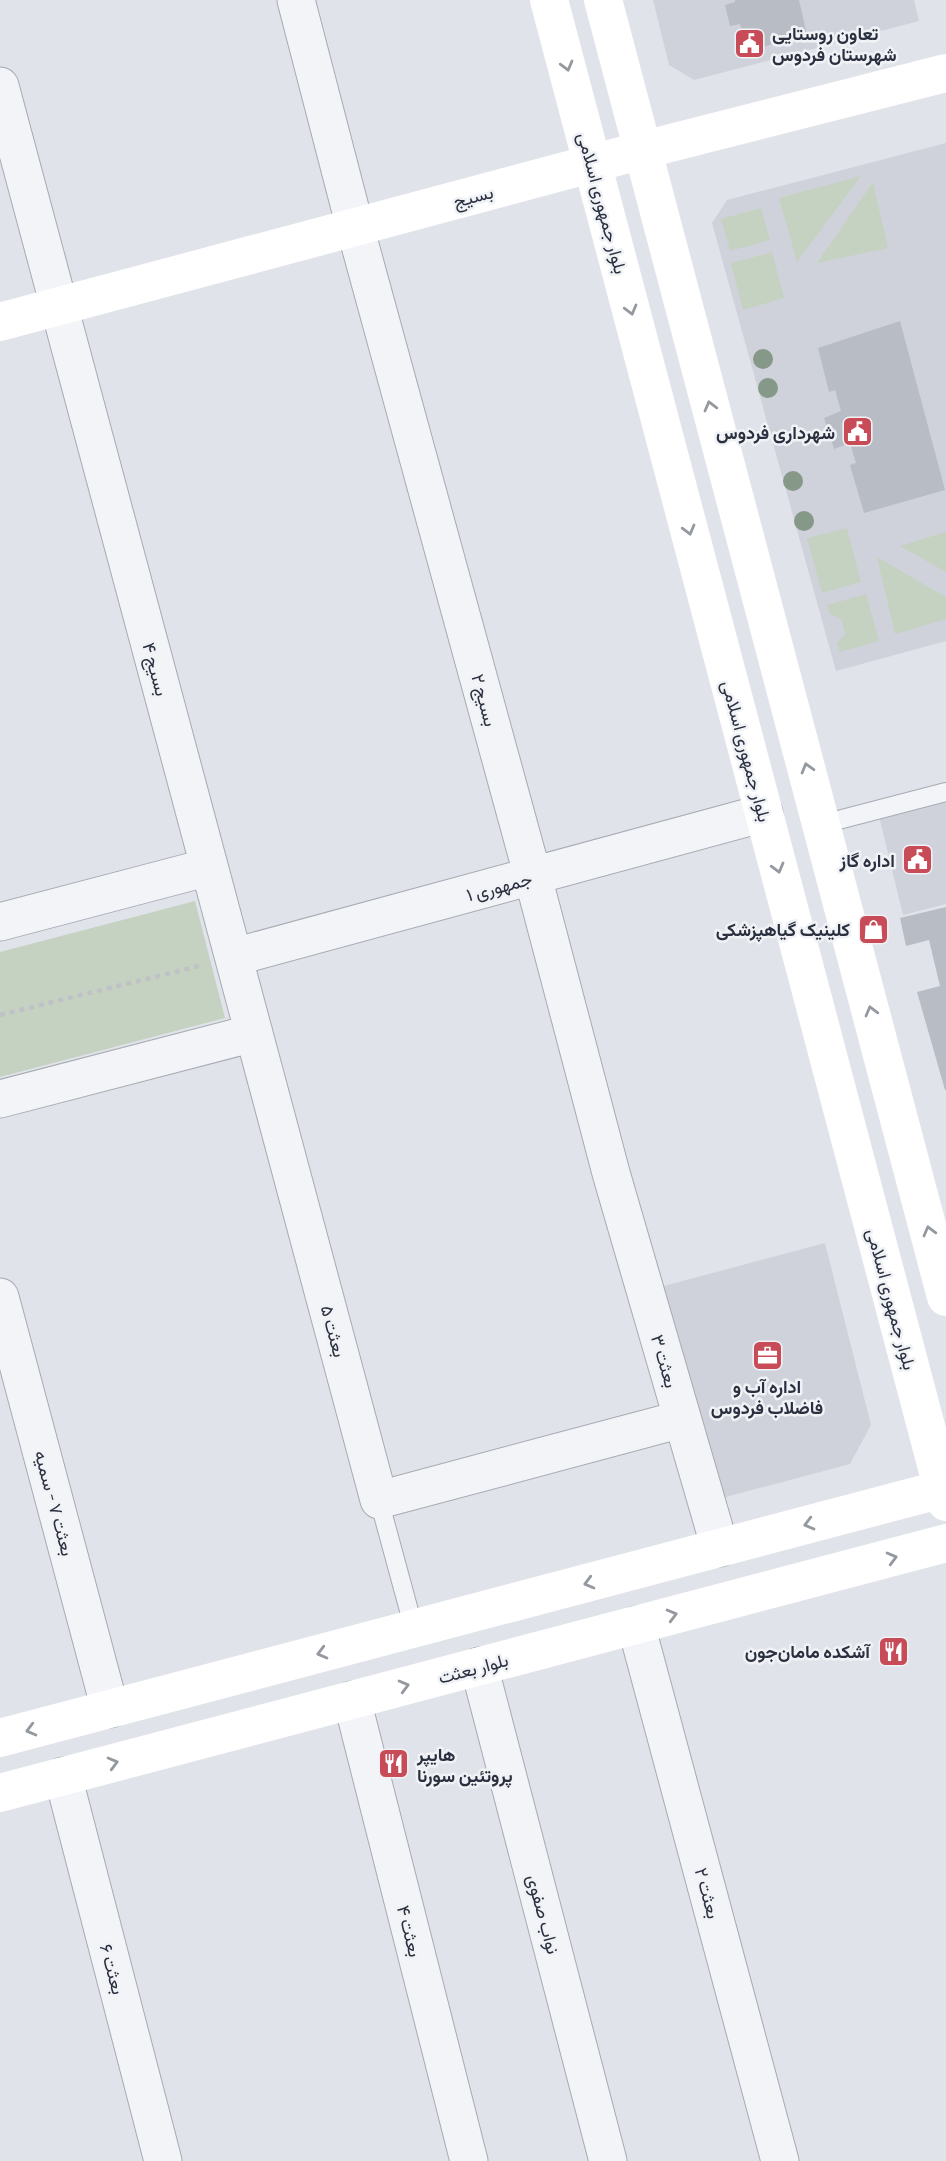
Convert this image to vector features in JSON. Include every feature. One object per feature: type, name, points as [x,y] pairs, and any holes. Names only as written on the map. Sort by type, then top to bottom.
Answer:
[{"type":"main road","name":"بلوار جمهوری اسلامی","points":[[549,0],[945,1493]]},
{"type":"main road","points":[[603,0],[946,1297]]},
{"type":"main road","name":"بسیج","points":[[0,321],[643,150],[946,73]]},
{"type":"main road","points":[[0,1738],[720,1548],[945,1493]]},
{"type":"main road","name":"بلوار بعثت","points":[[0,1793],[946,1543]]},
{"type":"street","name":"بسیج ۲","points":[[296,0],[611,1173]]},
{"type":"street","name":"بسیج ۴","points":[[0,86],[254,1033]]},
{"type":"street","name":"جمهوری ۱","points":[[234,957],[764,813]]},
{"type":"street","points":[[0,922],[209,867]]},
{"type":"street","points":[[0,1099],[254,1033]]},
{"type":"street","name":"بعثت ۵","points":[[254,1033],[379,1500]]},
{"type":"street","name":"بعثت ۳","points":[[611,1173],[720,1548]]},
{"type":"street","name":"بعثت ۷ - سمیه","points":[[0,1297],[110,1709]]},
{"type":"street","points":[[379,1500],[682,1419]]},
{"type":"street","name":"بعثت ۲","points":[[636,1625],[780,2161]]},
{"type":"street","name":"نواب صفوی","points":[[480,1666],[608,2161]]},
{"type":"street","name":"بعثت ۴","points":[[352,1700],[469,2161]]},
{"type":"street","name":"بعثت ۶","points":[[62,1776],[163,2161]]},
{"type":"lane","points":[[823,824],[946,792]]},
{"type":"lane","name":"بعثت ۵","points":[[379,1500],[414,1629]]},
{"type":"path","points":[[0,1016],[234,957]]},
{"type":"shaded area","name":"تعاون روستایی شهرستان فردوس","points":[[653,0],[914,0],[919,21],[694,80],[669,65]]},
{"type":"shaded area","name":"شهرداری فردوس","points":[[946,143],[946,641],[836,671],[712,223],[727,200]]},
{"type":"shaded area","name":"اداره گاز","points":[[946,799],[946,904],[903,915],[879,816]]},
{"type":"shaded area","name":"اداره آب و فاضلاب فردوس","points":[[825,1243],[871,1425],[850,1464],[722,1498],[660,1287]]},
{"type":"green space","points":[[861,176],[797,262],[779,198]]},
{"type":"green space","points":[[873,182],[888,248],[817,263]]},
{"type":"green space","points":[[761,208],[770,240],[730,251],[721,219]]},
{"type":"green space","points":[[772,252],[784,298],[743,310],[731,263]]},
{"type":"green space","points":[[847,528],[861,582],[822,593],[807,538]]},
{"type":"green space","points":[[946,532],[946,572],[900,546]]},
{"type":"green space","points":[[877,557],[946,597],[946,619],[895,634]]},
{"type":"green space","points":[[866,594],[879,641],[840,652],[837,643],[845,634],[841,619],[830,614],[827,605]]},
{"type":"green space","points":[[195,901],[225,1018],[0,1077],[0,952]]},
{"type":"building","points":[[735,0],[799,0],[807,35],[747,51],[740,24],[730,26],[725,5]]},
{"type":"building","points":[[900,321],[945,490],[864,513],[850,465],[856,463],[850,443],[834,449],[824,418],[841,411],[835,390],[829,392],[818,348]]},
{"type":"building","points":[[946,907],[945,1090],[917,992],[940,986],[929,940],[906,946],[900,918]]},
{"type":"place","name":"تعاون روستایی شهرستان فردوس","points":[[749,43]]},
{"type":"place","name":"شهرداری فردوس","points":[[858,432]]},
{"type":"place","name":"اداره گاز","points":[[918,860]]},
{"type":"place","name":"کلینیک گیاهپزشکی","points":[[873,929]]},
{"type":"place","name":"اداره آب و فاضلاب فردوس","points":[[767,1356]]},
{"type":"place","name":"آشکده مامان‌جون","points":[[893,1651]]},
{"type":"place","name":"هایپر پروتئین سورنا","points":[[394,1764]]}]
